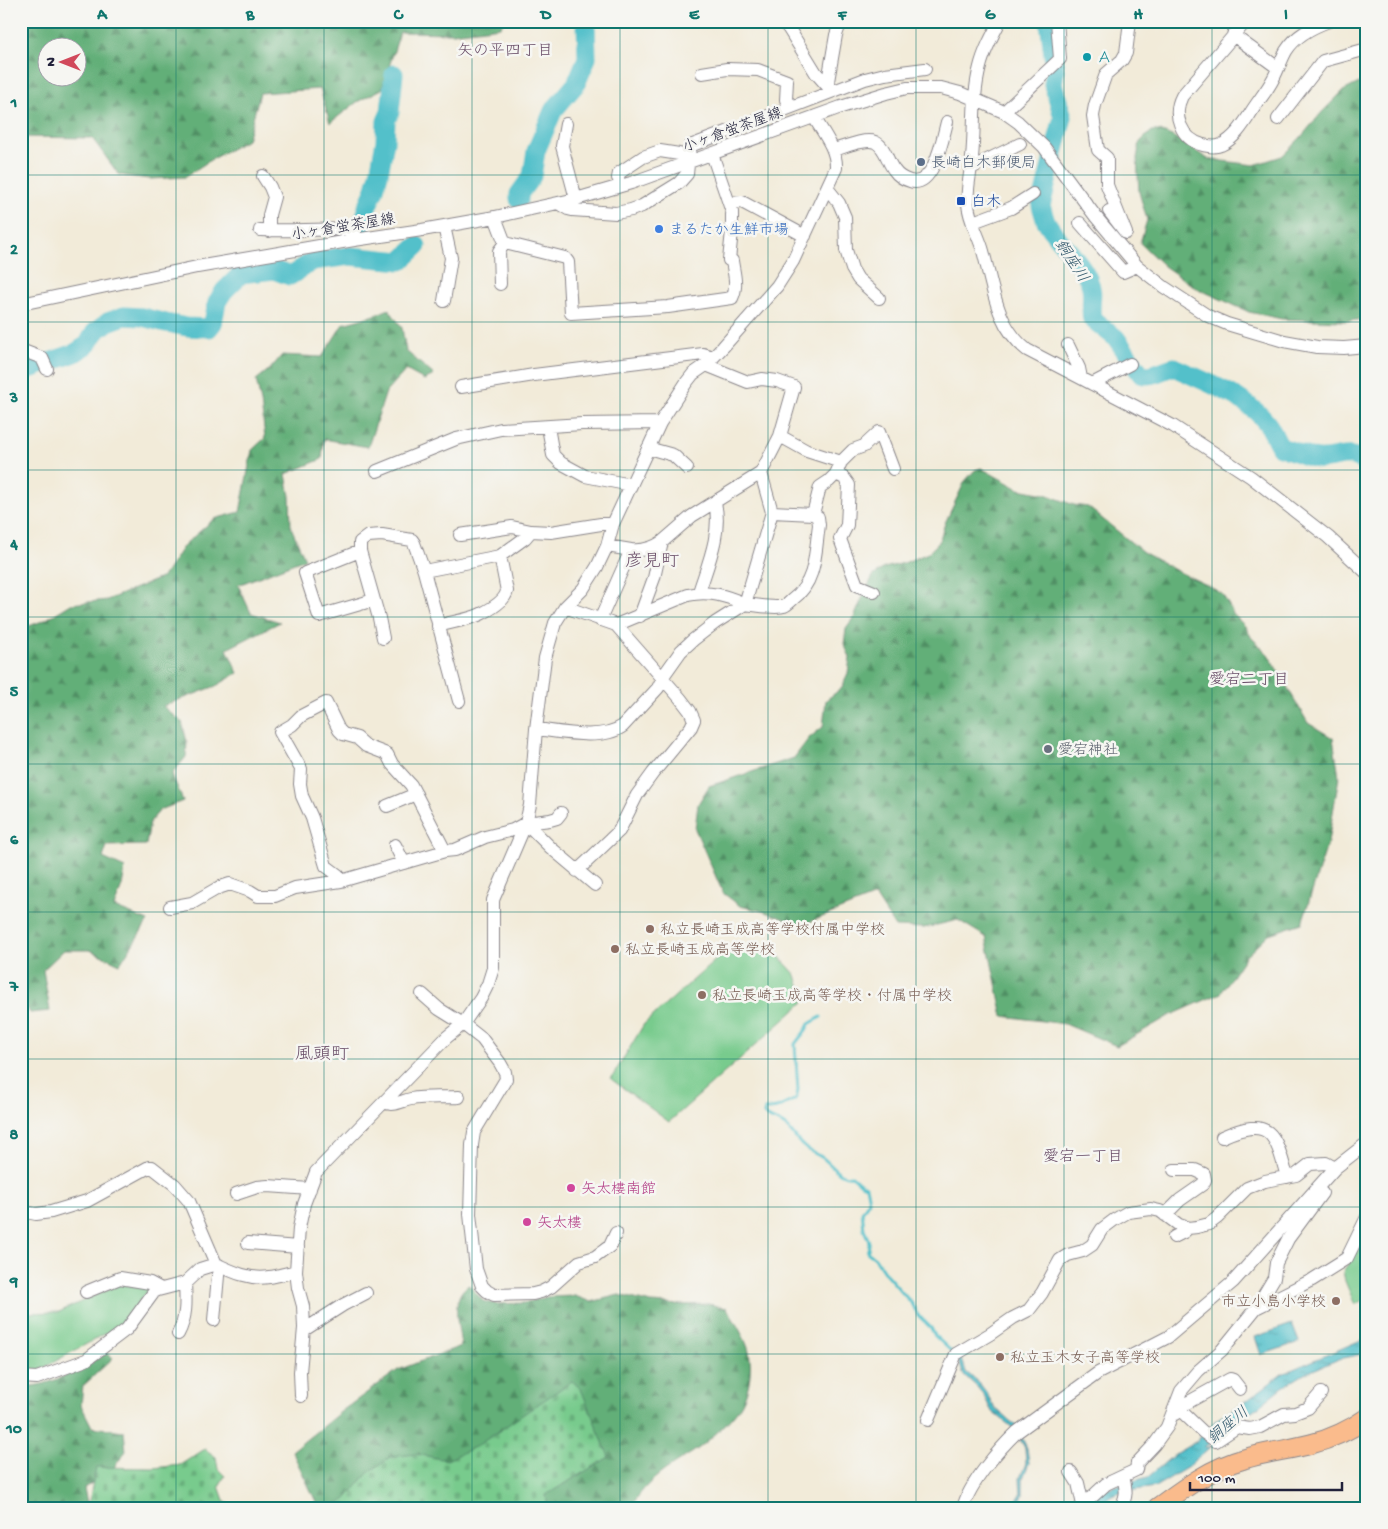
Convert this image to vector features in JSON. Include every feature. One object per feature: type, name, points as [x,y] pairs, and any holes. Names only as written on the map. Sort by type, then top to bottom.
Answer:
[{"type":"highway","points":[[1157,1508],[1199,1479],[1222,1467],[1244,1459],[1329,1439],[1367,1418]]},
{"type":"street","points":[[782,21],[789,28],[816,73],[832,91]]},
{"type":"street","points":[[832,91],[828,81],[836,35],[841,21]]},
{"type":"street","points":[[1000,21],[990,38],[980,66],[975,99],[968,206],[983,251],[998,310],[1010,332],[1018,343],[1027,350],[1173,426],[1251,477],[1328,537],[1367,573]]},
{"type":"street","points":[[1004,112],[1055,62],[1057,21]]},
{"type":"street","points":[[1108,211],[1126,233],[1107,185],[1106,158],[1098,150],[1093,116],[1094,105],[1106,74],[1122,60],[1126,53],[1130,21]]},
{"type":"street","points":[[1246,21],[1182,96],[1178,104],[1180,127],[1184,133],[1198,144],[1218,146],[1232,138],[1273,80],[1286,51],[1295,39],[1312,27],[1329,21]]},
{"type":"street","points":[[1233,35],[1278,68]]},
{"type":"street","points":[[1278,119],[1323,62],[1367,49]]},
{"type":"street","points":[[702,74],[726,69],[758,70],[788,82],[786,100],[793,106]]},
{"type":"street","points":[[558,203],[572,210],[616,213],[642,206],[679,183],[686,174],[690,146],[865,79],[885,74],[925,69]]},
{"type":"street","name":"小ヶ倉蛍茶屋線","points":[[21,304],[197,267],[495,217],[576,199],[631,183],[841,107],[907,88],[952,90],[1004,112],[1018,122],[1044,147],[1096,217],[1137,266],[1164,287],[1208,316],[1226,324],[1284,341],[1317,347],[1344,348],[1367,346]]},
{"type":"street","points":[[301,1396],[300,1372],[304,1330],[303,1306],[296,1270],[299,1228],[304,1204],[316,1172],[447,1037],[464,1024],[488,984],[493,959],[493,900],[526,823],[530,805],[536,729],[547,646],[555,623],[565,607],[583,589],[597,568],[607,546],[613,524],[648,448],[660,423],[686,382],[709,361],[777,286],[793,261],[836,168],[837,158],[834,150],[814,117]]},
{"type":"street","points":[[834,150],[867,141],[876,143],[883,149],[893,170],[899,176],[913,182],[920,181],[927,175],[938,156],[947,122]]},
{"type":"street","points":[[566,124],[562,146],[576,199]]},
{"type":"street","points":[[971,168],[1020,144]]},
{"type":"street","points":[[618,178],[619,173],[634,162],[660,152],[679,154],[687,163]]},
{"type":"street","points":[[505,243],[565,258],[568,262],[571,313],[668,307],[732,298],[736,281],[732,261],[729,260],[732,212],[712,154]]},
{"type":"street","points":[[263,176],[270,186],[274,197],[264,231],[355,229],[354,240]]},
{"type":"street","points":[[827,188],[839,203],[845,217],[846,250],[852,269],[858,279],[879,298]]},
{"type":"street","points":[[973,222],[1011,208],[1033,194]]},
{"type":"street","points":[[729,202],[742,202],[805,236]]},
{"type":"street","points":[[495,217],[505,243]]},
{"type":"street","points":[[1080,223],[1123,272],[1137,266]]},
{"type":"street","points":[[444,226],[451,258],[444,300]]},
{"type":"street","points":[[500,284],[499,251],[505,243]]},
{"type":"street","points":[[1068,345],[1086,381]]},
{"type":"street","points":[[21,350],[45,364]]},
{"type":"street","points":[[461,387],[534,375],[703,354],[709,361],[748,382],[762,379],[777,381],[794,387],[780,436],[761,473],[692,516],[662,542],[651,548],[631,550],[607,546]]},
{"type":"street","points":[[1086,381],[1130,364]]},
{"type":"street","points":[[377,471],[456,439],[501,429],[582,424],[660,423]]},
{"type":"street","points":[[548,427],[553,455]]},
{"type":"street","points":[[813,514],[820,487],[829,481],[853,450],[864,446],[879,432],[893,469]]},
{"type":"street","points":[[510,437],[541,434],[546,450],[561,462],[585,476],[631,485]]},
{"type":"street","points":[[780,436],[838,468],[849,486],[847,525],[840,538],[857,585],[874,592]]},
{"type":"street","points":[[648,448],[673,455],[687,468]]},
{"type":"street","points":[[536,729],[589,734],[616,731],[652,696],[689,636],[746,604],[772,512],[761,473]]},
{"type":"street","points":[[699,592],[716,536],[717,511],[715,503]]},
{"type":"street","points":[[616,625],[699,592],[730,597],[746,604],[784,606],[807,585],[812,570],[819,524],[818,517],[813,514],[772,512]]},
{"type":"street","points":[[460,535],[512,527],[550,532],[593,525],[613,524]]},
{"type":"street","points":[[424,572],[500,556],[525,538],[531,531]]},
{"type":"street","points":[[384,638],[360,551],[360,542],[368,536],[382,535],[412,540],[424,572],[459,701]]},
{"type":"street","points":[[640,616],[654,578],[662,542]]},
{"type":"street","points":[[600,620],[631,550]]},
{"type":"street","points":[[360,551],[305,574],[318,616],[374,600]]},
{"type":"street","points":[[438,626],[480,615],[503,599],[507,591],[500,556]]},
{"type":"street","points":[[565,607],[616,625],[690,711],[694,720],[691,727],[653,773],[638,795],[619,831],[577,871]]},
{"type":"street","points":[[341,882],[338,875],[326,866],[312,818],[302,796],[300,784],[301,769],[280,732],[292,725],[301,716],[326,702],[339,730],[343,734],[356,738],[366,746],[387,754],[392,764],[411,785],[445,851]]},
{"type":"street","points":[[387,806],[416,794]]},
{"type":"street","points":[[170,907],[192,903],[218,888],[230,884],[258,896],[275,896],[295,888],[341,882],[404,862],[455,850],[485,837],[513,830],[526,823],[557,818],[561,813]]},
{"type":"street","points":[[526,823],[550,848],[595,885]]},
{"type":"street","points":[[396,845],[404,862]]},
{"type":"street","points":[[422,994],[439,1009],[464,1024],[482,1039],[505,1072],[506,1079],[474,1132],[472,1145],[470,1214],[476,1268],[482,1286],[487,1292],[494,1295],[541,1292],[551,1287],[579,1262],[595,1257],[610,1246],[616,1233]]},
{"type":"street","points":[[384,1102],[394,1104],[410,1099],[459,1097]]},
{"type":"street","points":[[1222,1137],[1239,1130],[1255,1127],[1264,1129],[1277,1144],[1287,1177]]},
{"type":"street","points":[[963,1508],[964,1500],[973,1485],[1006,1442],[1017,1432],[1098,1373],[1168,1337],[1233,1282],[1335,1168],[1367,1143]]},
{"type":"street","points":[[928,1420],[956,1354],[1029,1310],[1042,1293],[1060,1260],[1092,1245],[1102,1229],[1128,1212],[1160,1211],[1179,1225],[1188,1228],[1209,1224],[1247,1188],[1265,1181],[1296,1175],[1310,1164],[1326,1163],[1335,1168]]},
{"type":"street","points":[[21,1211],[36,1214],[87,1201],[152,1167],[179,1189],[189,1201],[218,1265],[214,1320]]},
{"type":"street","points":[[1165,1215],[1180,1200],[1203,1184],[1205,1180],[1204,1174],[1196,1170],[1174,1170]]},
{"type":"street","points":[[1176,1414],[1181,1391],[1198,1371],[1222,1350],[1256,1308],[1274,1278],[1276,1263],[1288,1239],[1324,1190],[1324,1180]]},
{"type":"street","points":[[236,1194],[268,1186],[310,1189]]},
{"type":"street","points":[[1256,1308],[1312,1280],[1348,1258],[1367,1217]]},
{"type":"street","points":[[1174,1237],[1188,1228]]},
{"type":"street","points":[[248,1243],[298,1247]]},
{"type":"street","points":[[21,1377],[37,1378],[86,1360],[127,1329],[154,1292],[185,1283],[200,1268],[218,1265],[250,1277],[268,1277],[296,1270]]},
{"type":"street","points":[[86,1292],[120,1278],[150,1283],[161,1289]]},
{"type":"street","points":[[178,1334],[186,1309],[185,1283]]},
{"type":"street","points":[[304,1330],[366,1293]]},
{"type":"street","points":[[1081,1506],[1106,1484],[1136,1470],[1137,1463],[1154,1445],[1185,1404],[1230,1379],[1240,1389]]},
{"type":"street","points":[[1176,1414],[1216,1441],[1237,1427],[1255,1428],[1284,1414],[1308,1408],[1321,1393]]},
{"type":"street","points":[[1071,1472],[1078,1483],[1081,1506]]},
{"type":"street","points":[[1120,1508],[1125,1501],[1126,1492],[1123,1476]]},
{"type":"green space","points":[[21,21],[504,21],[500,27],[453,33],[400,32],[382,89],[357,102],[330,123],[320,89],[260,93],[247,140],[212,159],[185,177],[149,179],[119,175],[92,138],[21,137]]},
{"type":"green space","points":[[1359,83],[1367,86],[1367,319],[1345,321],[1282,319],[1249,312],[1196,288],[1164,266],[1140,243],[1147,220],[1139,192],[1137,158],[1140,142],[1152,131],[1160,131],[1174,137],[1208,159],[1254,165],[1282,156],[1343,91]]},
{"type":"green space","points":[[389,309],[402,328],[406,351],[434,375],[424,380],[406,370],[386,392],[368,447],[324,439],[322,459],[286,474],[290,496],[291,527],[305,559],[238,585],[251,613],[280,622],[227,649],[238,673],[216,686],[163,706],[182,722],[187,742],[186,757],[172,774],[183,801],[160,810],[150,822],[146,845],[107,846],[103,858],[125,868],[122,886],[114,907],[148,921],[120,964],[90,950],[64,950],[43,970],[50,1011],[30,1013],[21,996],[21,629],[45,620],[71,604],[107,600],[163,577],[184,545],[214,519],[240,512],[252,450],[265,438],[261,402],[256,380],[271,368],[282,355],[322,357],[343,324]]},
{"type":"green space","points":[[981,468],[1019,489],[1045,494],[1074,505],[1088,507],[1143,552],[1222,594],[1233,614],[1246,627],[1251,637],[1268,654],[1308,723],[1333,738],[1339,777],[1328,842],[1302,923],[1269,934],[1245,957],[1221,993],[1169,1016],[1117,1046],[1065,1024],[1003,1016],[986,937],[958,920],[924,928],[895,927],[875,896],[802,925],[762,911],[740,906],[723,893],[695,829],[698,804],[709,786],[794,758],[809,738],[823,727],[826,700],[842,688],[848,673],[850,657],[844,644],[846,629],[854,618],[873,576],[884,568],[904,563],[928,553],[939,542],[945,523],[965,481],[975,470]]},
{"type":"green space","points":[[728,949],[774,951],[796,975],[804,1002],[669,1122],[611,1079],[644,1024]]},
{"type":"green space","points":[[1367,1229],[1367,1297],[1355,1305],[1343,1271],[1357,1252]]},
{"type":"green space","points":[[119,1284],[150,1288],[121,1325],[36,1372],[21,1371],[21,1313],[59,1312]]},
{"type":"green space","points":[[469,1285],[483,1301],[495,1304],[524,1303],[547,1297],[575,1296],[591,1302],[619,1295],[651,1303],[708,1304],[727,1308],[743,1336],[749,1352],[750,1377],[740,1407],[711,1438],[653,1480],[637,1497],[631,1508],[319,1508],[292,1451],[343,1410],[398,1370],[461,1346],[457,1322],[457,1305],[463,1290]]},
{"type":"green space","points":[[107,1353],[113,1358],[83,1386],[81,1405],[92,1427],[124,1431],[126,1451],[112,1470],[84,1488],[88,1508],[21,1508],[21,1386],[43,1384],[66,1376]]},
{"type":"green space","points":[[572,1381],[581,1389],[609,1457],[546,1495],[548,1508],[331,1508],[346,1499],[368,1473],[391,1457],[416,1454],[447,1460],[477,1446]]},
{"type":"green space","points":[[205,1449],[216,1457],[218,1469],[225,1476],[219,1486],[224,1500],[235,1508],[74,1508],[89,1501],[96,1467],[153,1468],[180,1465]]},
{"type":"water","points":[[1292,1324],[1299,1342],[1261,1355],[1255,1337]]},
{"type":"water","points":[[1367,1336],[1367,1353],[1339,1359],[1306,1373],[1283,1387],[1205,1446],[1205,1448],[1211,1446],[1188,1467],[1155,1487],[1116,1493],[1096,1508],[1082,1508],[1101,1490],[1148,1477],[1175,1454],[1197,1441],[1216,1420],[1249,1399],[1282,1374]]},
{"type":"water","points":[[959,1357],[963,1362],[966,1372],[980,1384],[994,1407],[1016,1426],[1027,1448],[1029,1463],[1023,1478],[1023,1495],[1015,1508],[1012,1508],[1021,1494],[1020,1478],[1026,1463],[1025,1448],[1014,1429],[991,1410],[983,1394],[963,1374],[960,1364],[956,1359]]},
{"type":"waterway","points":[[519,199],[519,194],[532,176],[536,151],[553,111],[576,84],[587,58],[586,21]]},
{"type":"waterway","name":"銅座川","points":[[1049,21],[1055,71],[1053,84],[1063,117],[1041,206],[1045,219],[1051,229],[1080,265],[1089,281],[1092,290],[1092,319],[1116,338],[1141,374],[1153,374],[1174,367],[1225,391],[1249,406],[1269,426],[1280,447],[1318,459],[1343,456],[1355,457],[1367,465]]},
{"type":"waterway","points":[[361,226],[379,174],[385,141],[386,121],[390,112],[394,74]]},
{"type":"waterway","points":[[21,372],[75,353],[87,345],[95,332],[108,322],[124,316],[142,317],[187,327],[209,328],[213,323],[217,302],[224,291],[241,274],[274,270],[290,276],[313,261],[350,256],[401,261],[417,246]]},
{"type":"waterway","points":[[821,1017],[809,1024],[795,1044],[798,1090],[796,1099],[777,1108],[765,1110],[764,1114],[768,1118],[784,1125],[805,1148],[823,1158],[840,1173],[852,1176],[866,1186],[869,1201],[862,1212],[864,1229],[869,1242],[867,1252],[875,1258],[885,1273],[913,1305],[917,1314],[931,1328],[935,1336],[952,1352]]},
{"type":"place","name":"Ａ","points":[[1087,57]]},
{"type":"place","name":"長崎白木郵便局","points":[[921,162]]},
{"type":"place","name":"白木","points":[[961,201]]},
{"type":"place","name":"まるたか生鮮市場","points":[[659,229]]},
{"type":"place","name":"愛宕神社","points":[[1048,749]]},
{"type":"place","name":"私立長崎玉成高等学校付属中学校","points":[[650,929]]},
{"type":"place","name":"私立長崎玉成高等学校","points":[[615,949]]},
{"type":"place","name":"私立長崎玉成高等学校・付属中学校","points":[[702,995]]},
{"type":"place","name":"矢太樓南館","points":[[571,1188]]},
{"type":"place","name":"矢太樓","points":[[527,1222]]},
{"type":"place","name":"市立小島小学校","points":[[1336,1301]]},
{"type":"place","name":"私立玉木女子高等学校","points":[[1000,1357]]},
{"type":"district","name":"矢の平四丁目","points":[[505,49]]},
{"type":"district","name":"彦見町","points":[[652,560]]},
{"type":"district","name":"愛宕二丁目","points":[[1249,678]]},
{"type":"district","name":"風頭町","points":[[322,1053]]},
{"type":"district","name":"愛宕一丁目","points":[[1083,1155]]}]
